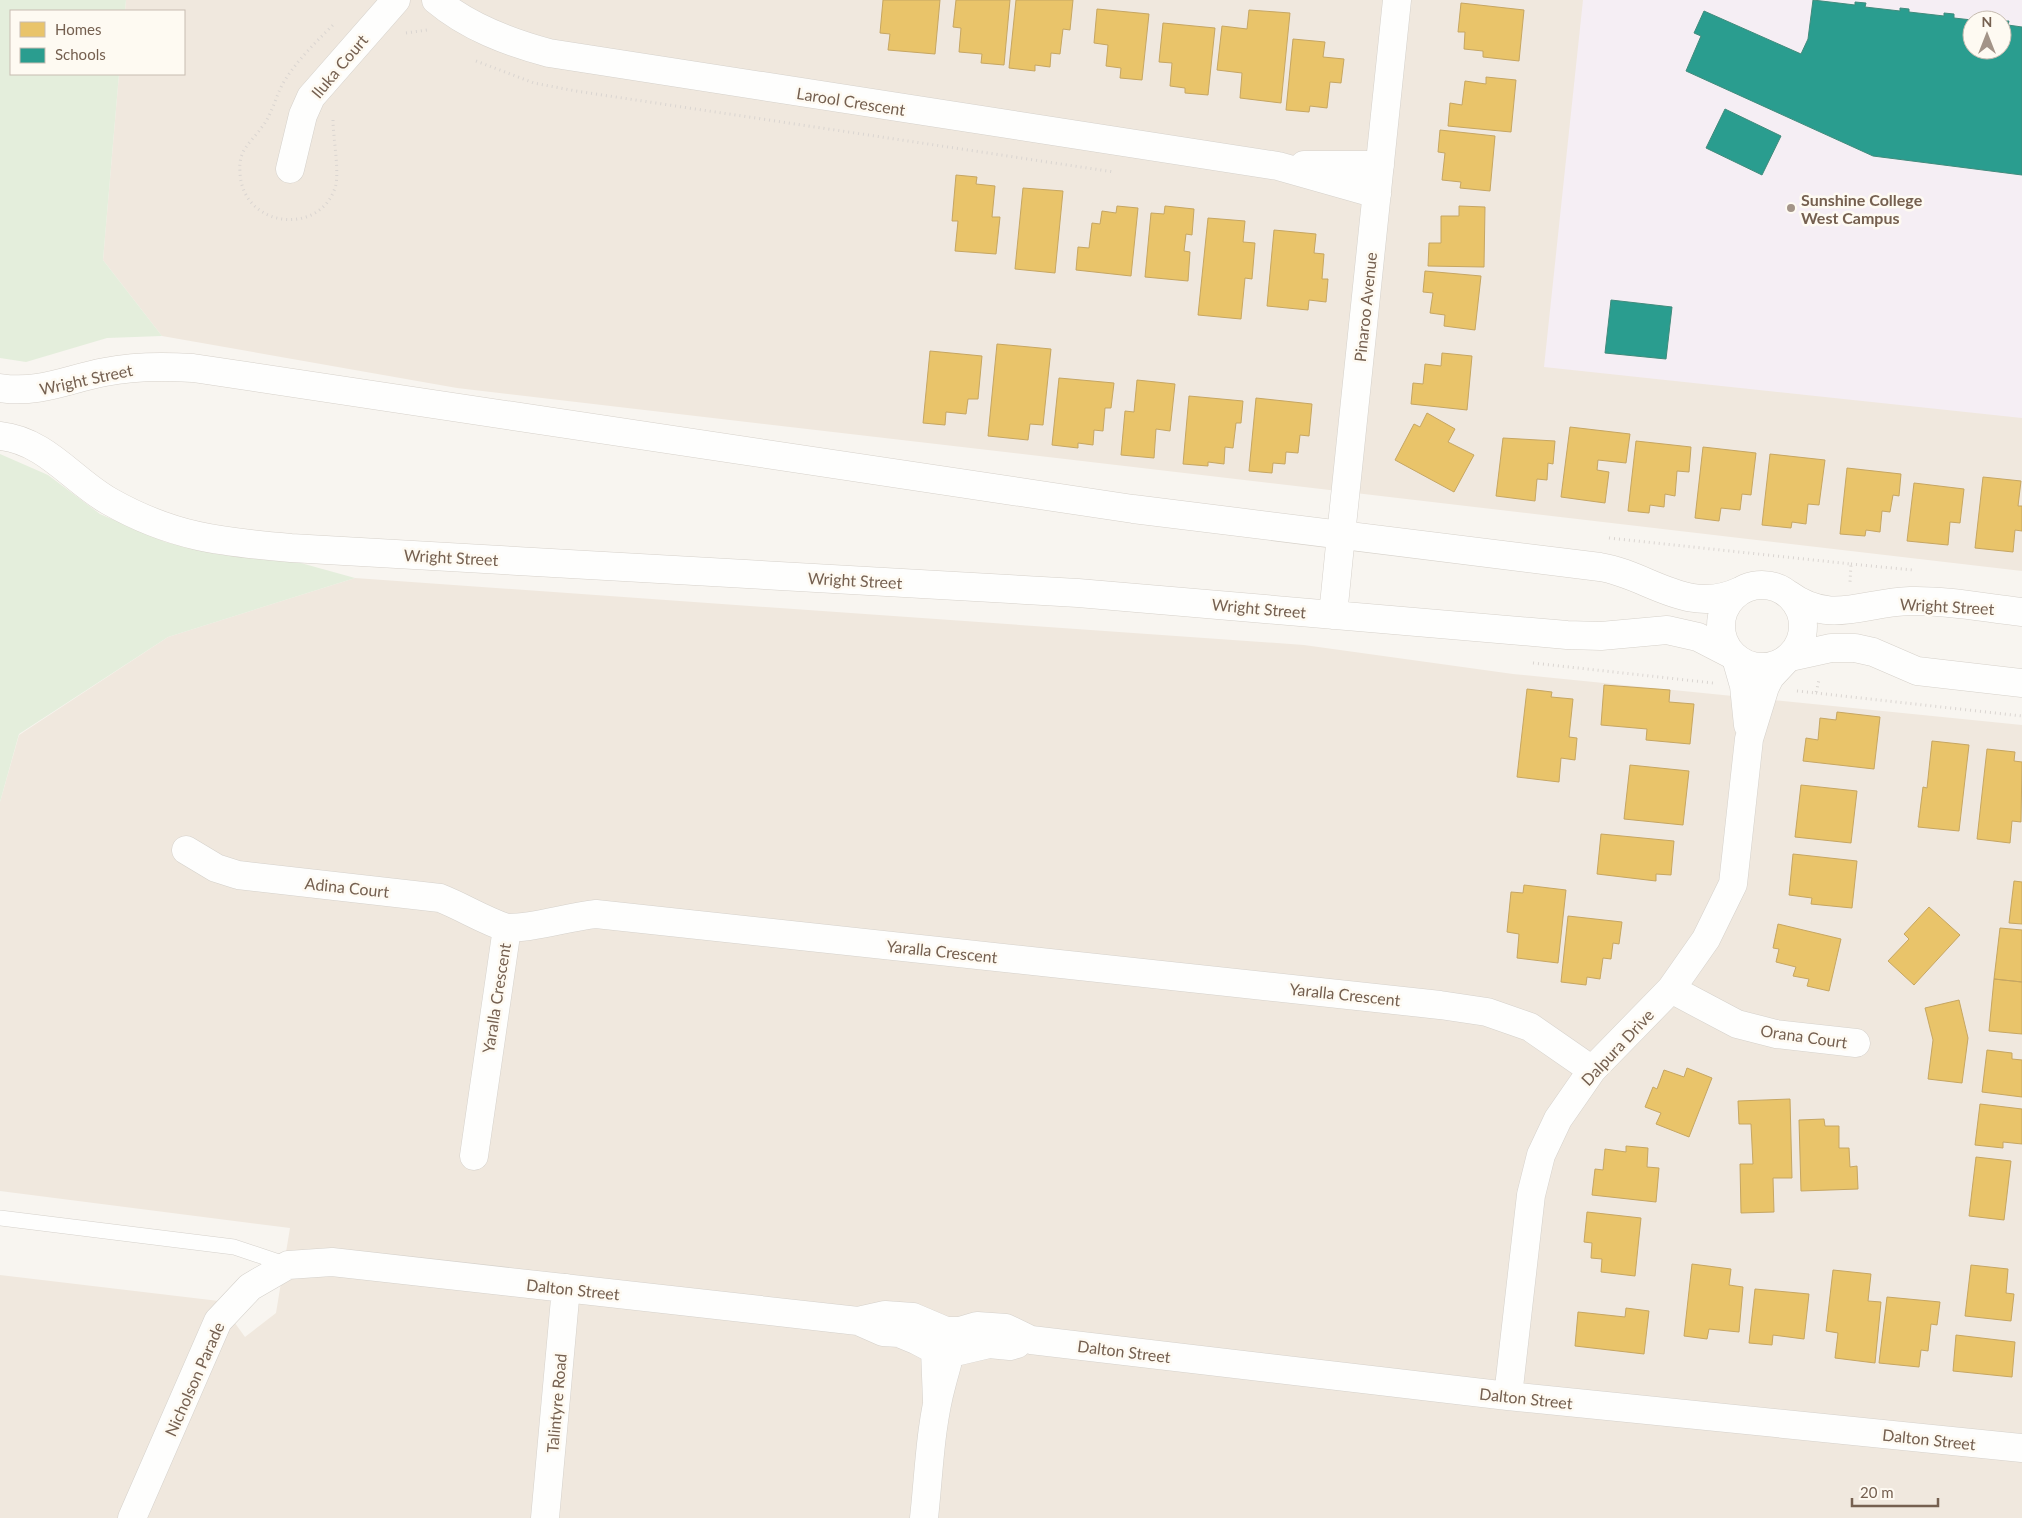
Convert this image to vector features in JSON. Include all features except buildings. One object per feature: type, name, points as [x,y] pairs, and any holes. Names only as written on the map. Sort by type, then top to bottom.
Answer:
[{"type":"street","name":"Iluka Court","points":[[290,169],[303,115],[311,97],[396,0]]},
{"type":"street","name":"Larool Crescent","points":[[436,0],[461,18],[489,33],[518,45],[564,57],[1278,166],[1377,194]]},
{"type":"street","name":"Pinaroo Avenue","points":[[1333,615],[1397,0]]},
{"type":"street","name":"Larool Crescent","points":[[1278,166],[1380,165]]},
{"type":"street","name":"Wright Street","points":[[0,388],[43,388],[102,372],[133,368],[193,368],[1133,509],[1606,568],[1666,592],[1691,598],[1722,598],[1740,591]]},
{"type":"street","name":"Wright Street","points":[[0,436],[26,443],[46,453],[107,500],[148,522],[190,536],[234,543],[1078,593],[1575,635],[1601,636],[1667,630],[1698,637],[1734,656]]},
{"type":"street","points":[[1754,687],[1770,677],[1787,659],[1800,642],[1804,624],[1799,607],[1787,593],[1768,586],[1759,585],[1740,591],[1726,606],[1721,626],[1725,645],[1734,656],[1751,666],[1768,667],[1787,659],[1831,648],[1864,650],[1908,668],[1926,672],[2022,683]]},
{"type":"street","name":"Wright Street","points":[[1787,593],[1808,606],[1832,612],[1853,611],[1910,601],[2022,612]]},
{"type":"street","name":"Dalpura Drive","points":[[1508,1396],[1531,1195],[1541,1155],[1558,1119],[1592,1070],[1671,989],[1706,939],[1732,884],[1754,687],[1734,656]]},
{"type":"street","name":"Adina Court","points":[[186,850],[216,868],[238,875],[440,898],[471,910],[486,921],[507,928]]},
{"type":"street","name":"Yaralla Crescent","points":[[474,1156],[507,928],[526,928],[570,917],[596,914],[1440,1005],[1488,1012],[1530,1027],[1592,1070]]},
{"type":"street","name":"Orana Court","points":[[1671,989],[1737,1024],[1776,1034],[1856,1043]]},
{"type":"street","name":"Dalton Street","points":[[288,1265],[332,1262],[858,1321],[883,1332],[943,1344],[1010,1346],[1031,1340],[1508,1396],[2022,1448]]},
{"type":"street","name":"Nicholson Parade","points":[[132,1518],[218,1321],[250,1287],[288,1265]]},
{"type":"street","name":"Talintyre Road","points":[[545,1518],[566,1288]]},
{"type":"street","points":[[924,1518],[943,1344]]},
{"type":"lane","points":[[0,1218],[234,1247],[288,1265]]},
{"type":"path","points":[[1604,537],[1851,564],[1850,586],[1834,598],[1832,612]]},
{"type":"path","points":[[1816,694],[1819,679],[1828,664],[1831,648]]},
{"type":"path","points":[[1531,663],[2022,716]]},
{"type":"shaded area","points":[[126,0],[2022,0],[2022,571],[457,388],[162,336],[103,260],[119,75],[185,75],[185,10],[125,10]]},
{"type":"shaded area","name":"Sunshine College West Campus","points":[[1583,0],[2022,0],[2022,418],[1544,367]]},
{"type":"shaded area","points":[[355,578],[1304,645],[1513,674],[2022,725],[2022,1518],[0,1518],[0,1275],[219,1301],[245,1337],[276,1313],[290,1228],[0,1191],[0,802],[19,735],[168,637]]},
{"type":"green space","points":[[0,0],[126,0],[125,10],[10,10],[10,75],[119,75],[103,260],[162,336],[107,338],[26,362],[0,358]]},
{"type":"green space","points":[[0,454],[48,475],[100,514],[165,542],[216,554],[290,560],[355,578],[168,637],[19,734],[0,802]]},
{"type":"place","name":"Sunshine College West Campus","points":[[1791,208]]}]
